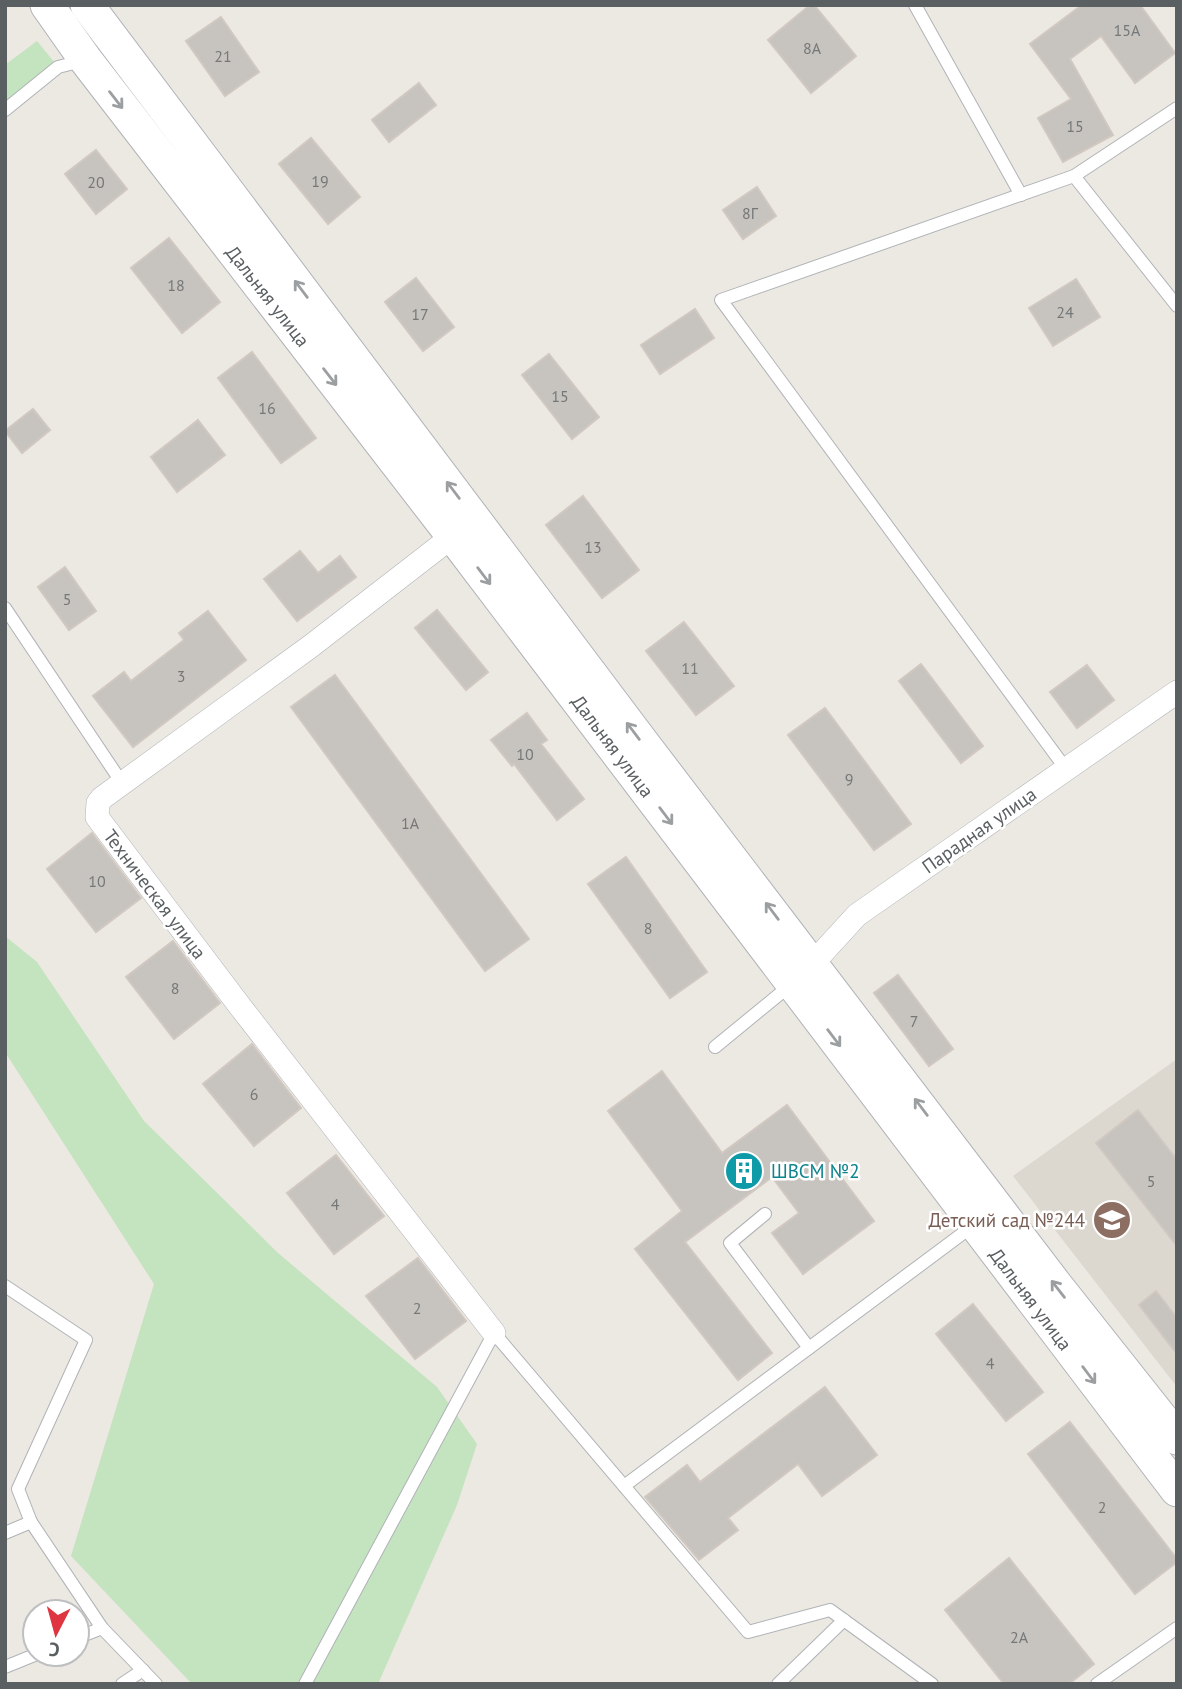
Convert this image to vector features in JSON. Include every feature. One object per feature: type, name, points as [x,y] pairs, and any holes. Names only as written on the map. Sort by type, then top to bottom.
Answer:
[{"type":"main road","name":"Дальняя улица","points":[[47,5],[85,60],[453,536],[1177,1438]]},
{"type":"main road","name":"Дальняя улица","points":[[87,5],[641,741],[975,1224],[1177,1490]]},
{"type":"street","name":"Техническая улица","points":[[453,536],[311,646],[122,783],[98,803],[97,817],[494,1333]]},
{"type":"street","name":"Парадная улица","points":[[803,974],[857,915],[1177,692]]},
{"type":"lane","points":[[915,5],[1021,195]]},
{"type":"lane","points":[[5,110],[58,67],[85,60]]},
{"type":"lane","points":[[1066,769],[720,300],[1074,176],[1177,108]]},
{"type":"lane","points":[[1074,176],[1177,306]]},
{"type":"lane","points":[[5,608],[122,783]]},
{"type":"lane","points":[[715,1046],[803,974]]},
{"type":"lane","points":[[765,1214],[730,1242],[809,1348]]},
{"type":"lane","points":[[624,1486],[975,1224]]},
{"type":"lane","points":[[5,1286],[86,1340],[18,1489],[31,1522],[102,1628],[156,1684]]},
{"type":"lane","points":[[305,1684],[494,1333],[748,1632],[831,1610],[932,1684]]},
{"type":"lane","points":[[5,1533],[31,1522]]},
{"type":"lane","points":[[778,1684],[844,1620]]},
{"type":"lane","points":[[91,1632],[102,1628]]},
{"type":"lane","points":[[1097,1684],[1177,1628]]},
{"type":"lane","points":[[122,1684],[143,1670]]},
{"type":"shaded area","name":"Детский сад №244","points":[[1177,1059],[1177,1387],[1013,1176]]},
{"type":"green space","points":[[37,41],[58,67],[5,105],[5,65]]},
{"type":"green space","points":[[5,936],[37,962],[144,1121],[278,1253],[437,1387],[477,1444],[457,1505],[378,1684],[192,1684],[71,1556],[154,1284],[5,1052]]},
{"type":"building","points":[[810,5],[814,5],[856,56],[811,93],[768,40]]},
{"type":"building","points":[[1082,5],[1140,5],[1175,53],[1135,83],[1101,36],[1070,59],[1113,135],[1063,162],[1038,118],[1071,99],[1030,44]]},
{"type":"building","points":[[221,17],[259,72],[225,96],[186,41]]},
{"type":"building","points":[[419,83],[436,105],[389,142],[372,120]]},
{"type":"building","points":[[311,138],[360,197],[328,224],[279,164]]},
{"type":"building","points":[[96,150],[127,189],[96,214],[65,174]]},
{"type":"building","points":[[757,187],[776,216],[743,239],[723,210]]},
{"type":"building","points":[[169,238],[220,302],[182,333],[131,268]]},
{"type":"building","points":[[416,278],[454,327],[423,351],[385,302]]},
{"type":"building","points":[[1076,279],[1100,317],[1053,346],[1029,308]]},
{"type":"building","points":[[695,309],[714,338],[660,374],[641,345]]},
{"type":"building","points":[[252,352],[316,438],[281,463],[218,378]]},
{"type":"building","points":[[549,354],[599,417],[572,439],[522,375]]},
{"type":"building","points":[[33,409],[50,430],[22,453],[5,431]]},
{"type":"building","points":[[198,420],[225,455],[177,492],[151,457]]},
{"type":"building","points":[[583,496],[639,570],[602,598],[546,525]]},
{"type":"building","points":[[300,551],[318,573],[340,556],[356,577],[297,621],[264,579]]},
{"type":"building","points":[[65,567],[96,611],[69,630],[38,587]]},
{"type":"building","points":[[437,610],[488,672],[466,690],[415,628]]},
{"type":"building","points":[[208,611],[246,660],[133,747],[93,696],[124,672],[131,681],[184,640],[179,633]]},
{"type":"building","points":[[684,622],[734,686],[696,715],[646,651]]},
{"type":"building","points":[[921,664],[983,746],[961,763],[899,681]]},
{"type":"building","points":[[1087,665],[1114,700],[1077,728],[1050,692]]},
{"type":"building","points":[[335,675],[529,939],[485,971],[291,707]]},
{"type":"building","points":[[825,708],[911,824],[874,850],[788,735]]},
{"type":"building","points":[[527,713],[547,740],[541,744],[584,799],[557,820],[514,764],[512,766],[491,740]]},
{"type":"building","points":[[92,833],[141,898],[96,932],[47,869]]},
{"type":"building","points":[[626,857],[707,972],[670,998],[588,884]]},
{"type":"building","points":[[173,941],[220,1003],[174,1039],[126,977]]},
{"type":"building","points":[[898,975],[953,1049],[929,1066],[874,993]]},
{"type":"building","points":[[252,1044],[301,1108],[254,1146],[203,1084]]},
{"type":"building","name":"ШВСМ №2","points":[[662,1071],[722,1153],[787,1105],[874,1221],[803,1274],[772,1233],[799,1213],[772,1177],[685,1242],[772,1353],[738,1380],[635,1249],[682,1211],[608,1111]]},
{"type":"building","points":[[1138,1110],[1177,1160],[1177,1246],[1096,1143]]},
{"type":"building","points":[[336,1155],[384,1216],[334,1254],[287,1193]]},
{"type":"building","points":[[418,1258],[466,1321],[415,1359],[366,1296]]},
{"type":"building","points":[[1156,1291],[1177,1318],[1177,1354],[1139,1305]]},
{"type":"building","points":[[973,1304],[1043,1392],[1006,1421],[936,1334]]},
{"type":"building","points":[[825,1387],[877,1455],[822,1496],[798,1464],[728,1518],[738,1530],[699,1560],[645,1497],[687,1465],[700,1482]]},
{"type":"building","points":[[1070,1422],[1177,1559],[1177,1562],[1135,1594],[1028,1454]]},
{"type":"building","points":[[1009,1558],[1094,1664],[1069,1684],[1004,1684],[945,1610]]},
{"type":"place","name":"ШВСМ №2","points":[[744,1171]]},
{"type":"place","name":"Детский сад №244","points":[[1112,1220]]}]
